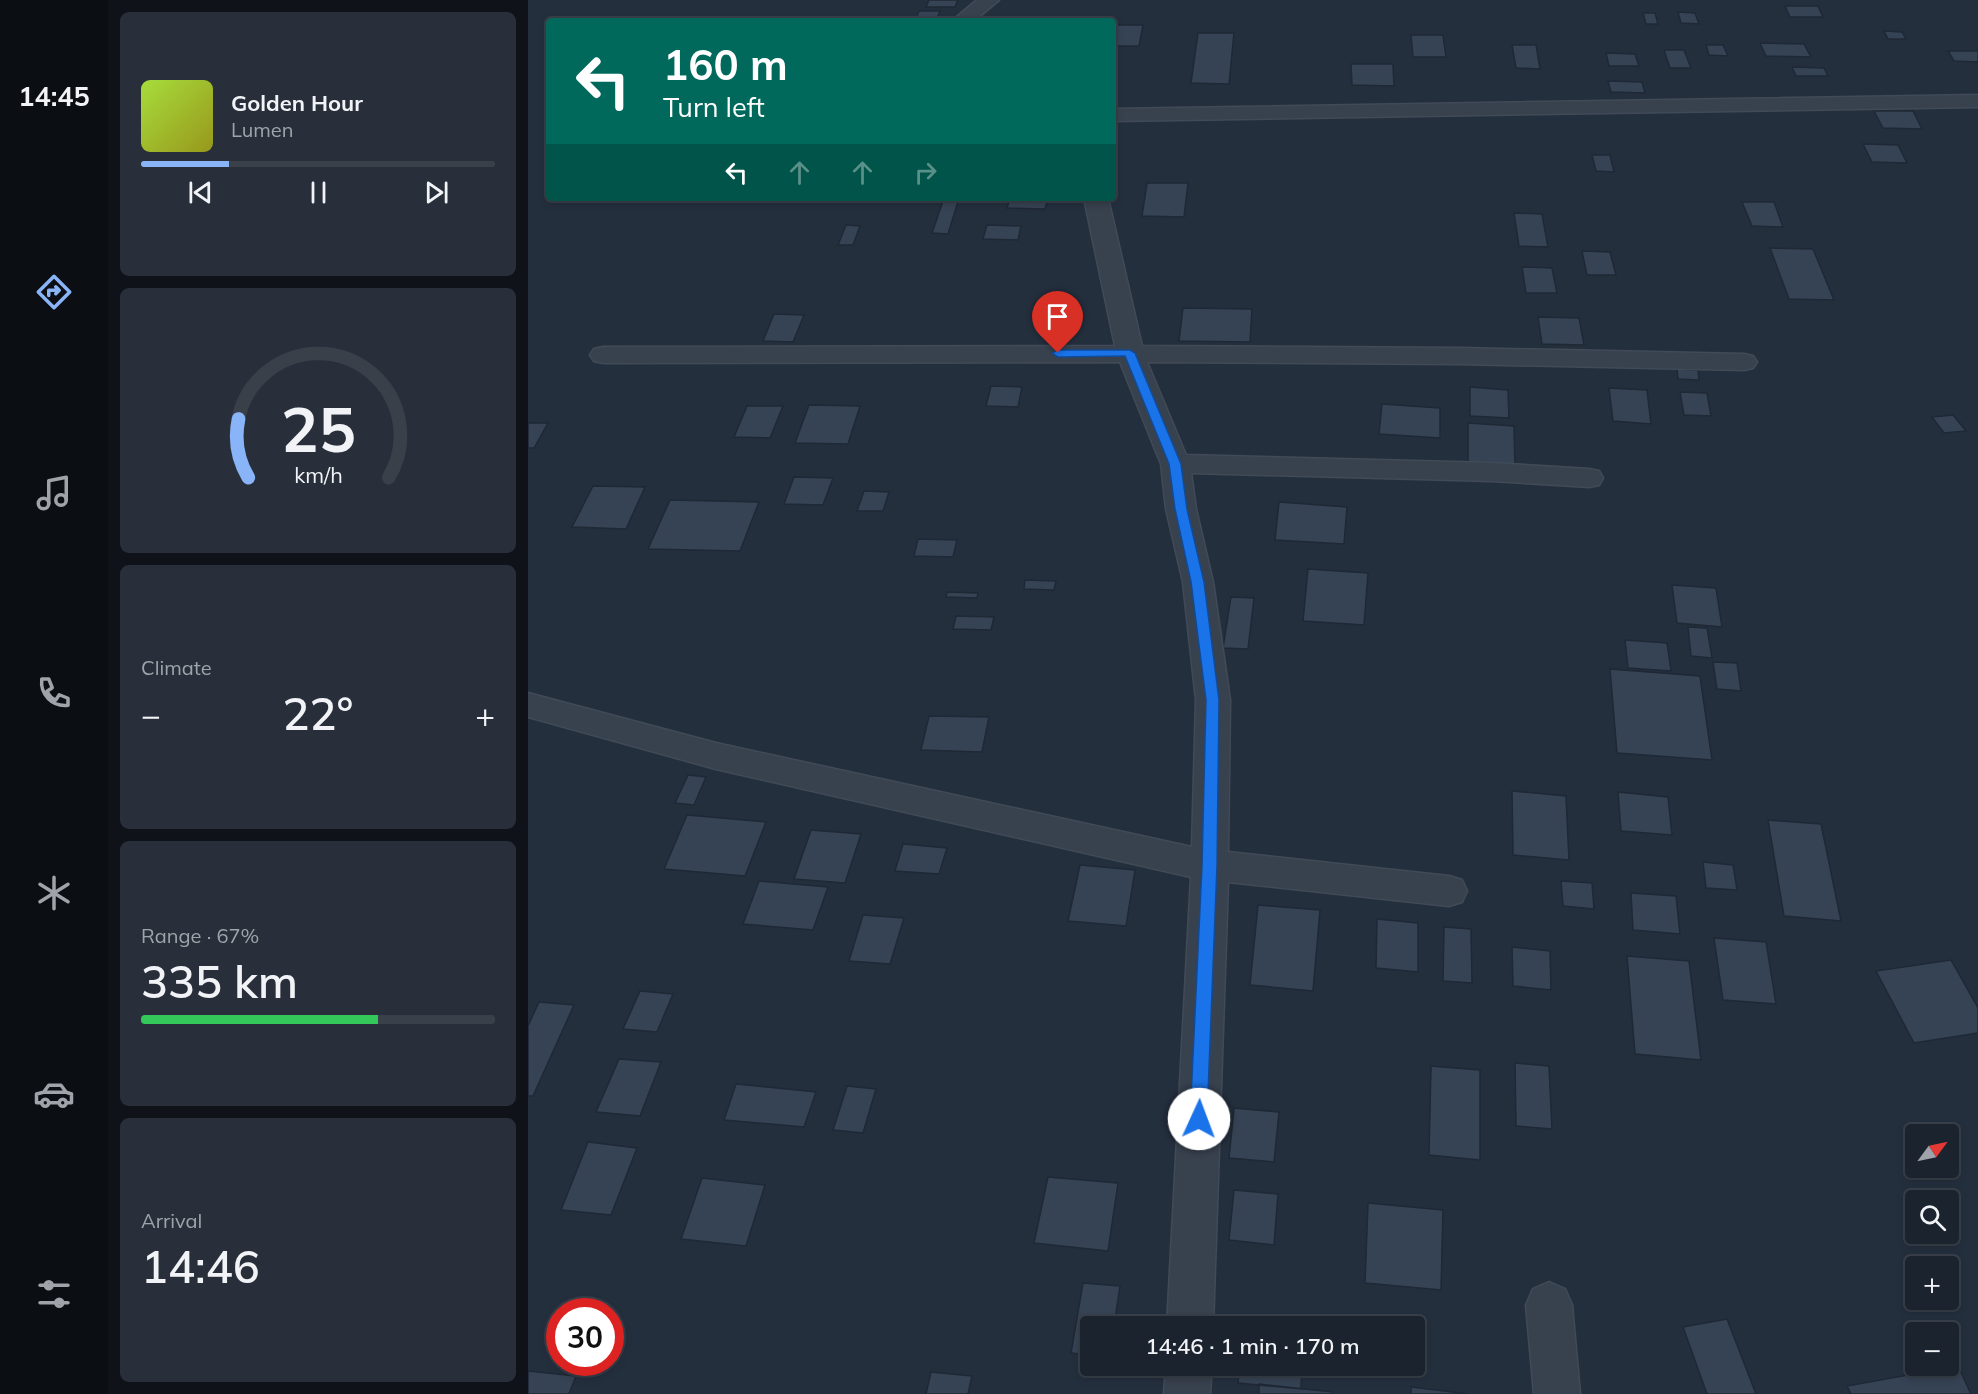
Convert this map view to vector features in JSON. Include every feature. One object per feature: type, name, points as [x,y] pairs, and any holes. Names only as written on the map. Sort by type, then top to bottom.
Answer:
[{"type":"street","points":[[966,18],[989,0]]},
{"type":"street","points":[[1116,116],[1978,101]]},
{"type":"street","points":[[1097,201],[1130,353],[1175,464],[1181,509],[1198,582],[1213,700],[1210,866],[1190,1316]]},
{"type":"street","points":[[603,355],[1130,353],[1584,357],[1744,362]]},
{"type":"street","points":[[1175,464],[1492,472],[1589,478]]},
{"type":"street","points":[[528,705],[716,756],[1210,866],[1253,868],[1449,891]]},
{"type":"street","points":[[1549,1305],[1557,1394]]},
{"type":"street","points":[[1187,1394],[1188,1376]]},
{"type":"building","points":[[929,0],[958,0],[955,7],[926,7]]},
{"type":"building","points":[[1785,6],[1818,6],[1823,17],[1790,17]]},
{"type":"building","points":[[919,11],[940,11],[937,18],[916,18]]},
{"type":"building","points":[[1678,12],[1695,13],[1699,24],[1681,23]]},
{"type":"building","points":[[1643,13],[1655,13],[1658,24],[1646,24]]},
{"type":"building","points":[[1116,25],[1143,25],[1139,46],[1116,46]]},
{"type":"building","points":[[1884,31],[1902,32],[1906,39],[1888,39]]},
{"type":"building","points":[[1198,33],[1234,33],[1229,84],[1191,83]]},
{"type":"building","points":[[1411,35],[1443,35],[1446,57],[1413,57]]},
{"type":"building","points":[[1760,43],[1804,44],[1811,57],[1766,56]]},
{"type":"building","points":[[1512,45],[1536,45],[1540,69],[1516,68]]},
{"type":"building","points":[[1706,45],[1723,45],[1728,56],[1709,55]]},
{"type":"building","points":[[1664,50],[1684,50],[1691,68],[1670,68]]},
{"type":"building","points":[[1948,51],[1978,51],[1978,62],[1954,61]]},
{"type":"building","points":[[1606,53],[1635,54],[1639,66],[1609,66]]},
{"type":"building","points":[[1351,64],[1393,64],[1394,86],[1352,85]]},
{"type":"building","points":[[1792,67],[1824,68],[1828,76],[1796,76]]},
{"type":"building","points":[[1608,81],[1642,82],[1645,93],[1611,92]]},
{"type":"building","points":[[1874,111],[1913,111],[1922,129],[1883,128]]},
{"type":"building","points":[[1863,144],[1898,145],[1907,163],[1872,162]]},
{"type":"building","points":[[1592,155],[1610,155],[1614,172],[1596,171]]},
{"type":"building","points":[[1147,183],[1188,183],[1184,217],[1142,216]]},
{"type":"building","points":[[943,201],[958,201],[948,234],[932,233]]},
{"type":"building","points":[[1009,201],[1047,201],[1045,209],[1007,208]]},
{"type":"building","points":[[1742,202],[1774,202],[1783,227],[1752,226]]},
{"type":"building","points":[[1514,213],[1542,214],[1548,247],[1519,246]]},
{"type":"building","points":[[846,225],[860,226],[853,245],[838,245]]},
{"type":"building","points":[[987,225],[1021,226],[1018,240],[983,239]]},
{"type":"building","points":[[1770,248],[1813,249],[1834,300],[1789,299]]},
{"type":"building","points":[[1582,251],[1610,252],[1616,275],[1587,275]]},
{"type":"building","points":[[1522,267],[1552,268],[1557,293],[1526,293]]},
{"type":"building","points":[[1183,308],[1252,309],[1250,342],[1179,341]]},
{"type":"building","points":[[774,314],[804,315],[793,342],[763,341]]},
{"type":"building","points":[[1538,317],[1579,318],[1584,345],[1542,344]]},
{"type":"building","points":[[1677,369],[1698,370],[1699,380],[1678,379]]},
{"type":"building","points":[[991,386],[1022,387],[1018,407],[986,406]]},
{"type":"building","points":[[1470,387],[1508,390],[1509,418],[1470,416]]},
{"type":"building","points":[[1609,388],[1647,390],[1651,424],[1613,421]]},
{"type":"building","points":[[1680,392],[1707,393],[1711,416],[1684,415]]},
{"type":"building","points":[[1382,404],[1440,408],[1440,438],[1379,434]]},
{"type":"building","points":[[809,405],[860,406],[848,444],[795,443]]},
{"type":"building","points":[[747,406],[783,406],[770,438],[734,437]]},
{"type":"building","points":[[1953,415],[1966,431],[1944,433],[1932,417]]},
{"type":"building","points":[[528,423],[548,423],[534,448],[528,448]]},
{"type":"building","points":[[1468,423],[1514,426],[1515,466],[1468,463]]},
{"type":"building","points":[[794,477],[833,478],[823,505],[784,504]]},
{"type":"building","points":[[593,486],[645,487],[626,529],[572,527]]},
{"type":"building","points":[[864,491],[889,492],[883,511],[857,511]]},
{"type":"building","points":[[670,500],[759,502],[740,551],[648,549]]},
{"type":"building","points":[[1279,502],[1347,507],[1344,544],[1275,540]]},
{"type":"building","points":[[918,539],[957,540],[953,557],[914,556]]},
{"type":"building","points":[[1308,569],[1368,573],[1364,625],[1303,621]]},
{"type":"building","points":[[1025,580],[1056,581],[1054,590],[1024,589]]},
{"type":"building","points":[[1672,585],[1716,588],[1722,627],[1677,623]]},
{"type":"building","points":[[947,592],[978,593],[977,598],[946,597]]},
{"type":"building","points":[[1231,597],[1254,598],[1248,649],[1223,648]]},
{"type":"building","points":[[956,616],[994,617],[991,630],[953,629]]},
{"type":"building","points":[[1688,627],[1707,628],[1712,658],[1691,656]]},
{"type":"building","points":[[1625,640],[1667,643],[1671,671],[1628,668]]},
{"type":"building","points":[[1713,662],[1737,663],[1741,691],[1717,689]]},
{"type":"building","points":[[1610,669],[1700,676],[1712,760],[1617,753]]},
{"type":"building","points":[[929,716],[989,717],[982,752],[921,750]]},
{"type":"building","points":[[688,775],[706,777],[694,805],[675,803]]},
{"type":"building","points":[[1512,791],[1566,796],[1569,860],[1513,855]]},
{"type":"building","points":[[1618,792],[1668,797],[1672,835],[1621,831]]},
{"type":"building","points":[[687,815],[766,822],[745,876],[664,869]]},
{"type":"building","points":[[1768,820],[1821,824],[1841,921],[1784,916]]},
{"type":"building","points":[[811,830],[861,834],[845,883],[794,879]]},
{"type":"building","points":[[903,844],[947,848],[939,874],[895,871]]},
{"type":"building","points":[[1703,862],[1733,865],[1737,890],[1706,888]]},
{"type":"building","points":[[1080,865],[1135,870],[1126,926],[1068,921]]},
{"type":"building","points":[[759,881],[828,887],[813,930],[743,924]]},
{"type":"building","points":[[1561,881],[1592,883],[1594,909],[1563,906]]},
{"type":"building","points":[[1631,893],[1676,896],[1680,934],[1633,930]]},
{"type":"building","points":[[1258,905],[1320,910],[1313,991],[1250,985]]},
{"type":"building","points":[[863,915],[904,918],[890,964],[849,961]]},
{"type":"building","points":[[1377,919],[1418,923],[1418,972],[1376,968]]},
{"type":"building","points":[[1444,927],[1471,929],[1472,983],[1443,981]]},
{"type":"building","points":[[1714,938],[1766,942],[1776,1004],[1723,1000]]},
{"type":"building","points":[[1512,947],[1550,951],[1551,990],[1513,986]]},
{"type":"building","points":[[1627,956],[1689,961],[1701,1060],[1635,1054]]},
{"type":"building","points":[[1951,960],[1978,1008],[1978,1033],[1914,1043],[1876,971]]},
{"type":"building","points":[[640,991],[673,994],[657,1032],[623,1029]]},
{"type":"building","points":[[539,1002],[574,1005],[533,1096],[528,1096],[528,1026]]},
{"type":"building","points":[[619,1059],[661,1062],[640,1116],[596,1112]]},
{"type":"building","points":[[1515,1063],[1549,1066],[1552,1129],[1516,1126]]},
{"type":"building","points":[[1431,1066],[1480,1070],[1480,1160],[1429,1155]]},
{"type":"building","points":[[736,1084],[816,1092],[804,1127],[724,1120]]},
{"type":"building","points":[[847,1086],[876,1089],[863,1133],[833,1130]]},
{"type":"building","points":[[1234,1108],[1279,1112],[1274,1162],[1229,1158]]},
{"type":"building","points":[[588,1142],[637,1148],[611,1215],[561,1210]]},
{"type":"building","points":[[1048,1177],[1118,1183],[1108,1251],[1034,1243]]},
{"type":"building","points":[[702,1178],[765,1185],[746,1246],[681,1239]]},
{"type":"building","points":[[1234,1190],[1278,1194],[1274,1245],[1229,1240]]},
{"type":"building","points":[[1368,1203],[1443,1210],[1441,1290],[1365,1283]]},
{"type":"building","points":[[1083,1283],[1120,1286],[1116,1316],[1080,1316],[1080,1354],[1071,1353]]},
{"type":"building","points":[[1727,1319],[1756,1394],[1707,1394],[1683,1327]]},
{"type":"building","points":[[1959,1368],[1971,1394],[1851,1394],[1847,1386],[1905,1376],[1959,1376]]},
{"type":"building","points":[[528,1371],[546,1373],[546,1376],[576,1376],[569,1394],[528,1394]]},
{"type":"building","points":[[931,1372],[972,1376],[968,1394],[926,1394]]},
{"type":"building","points":[[1239,1376],[1302,1376],[1301,1389],[1238,1383]]},
{"type":"building","points":[[1259,1384],[1333,1392],[1333,1394],[1259,1394]]},
{"type":"building","points":[[1411,1387],[1469,1394],[1411,1394]]},
{"type":"route","points":[[1058,353],[1130,353],[1175,464],[1181,509],[1198,582],[1213,700],[1210,866],[1199,1119]]}]
